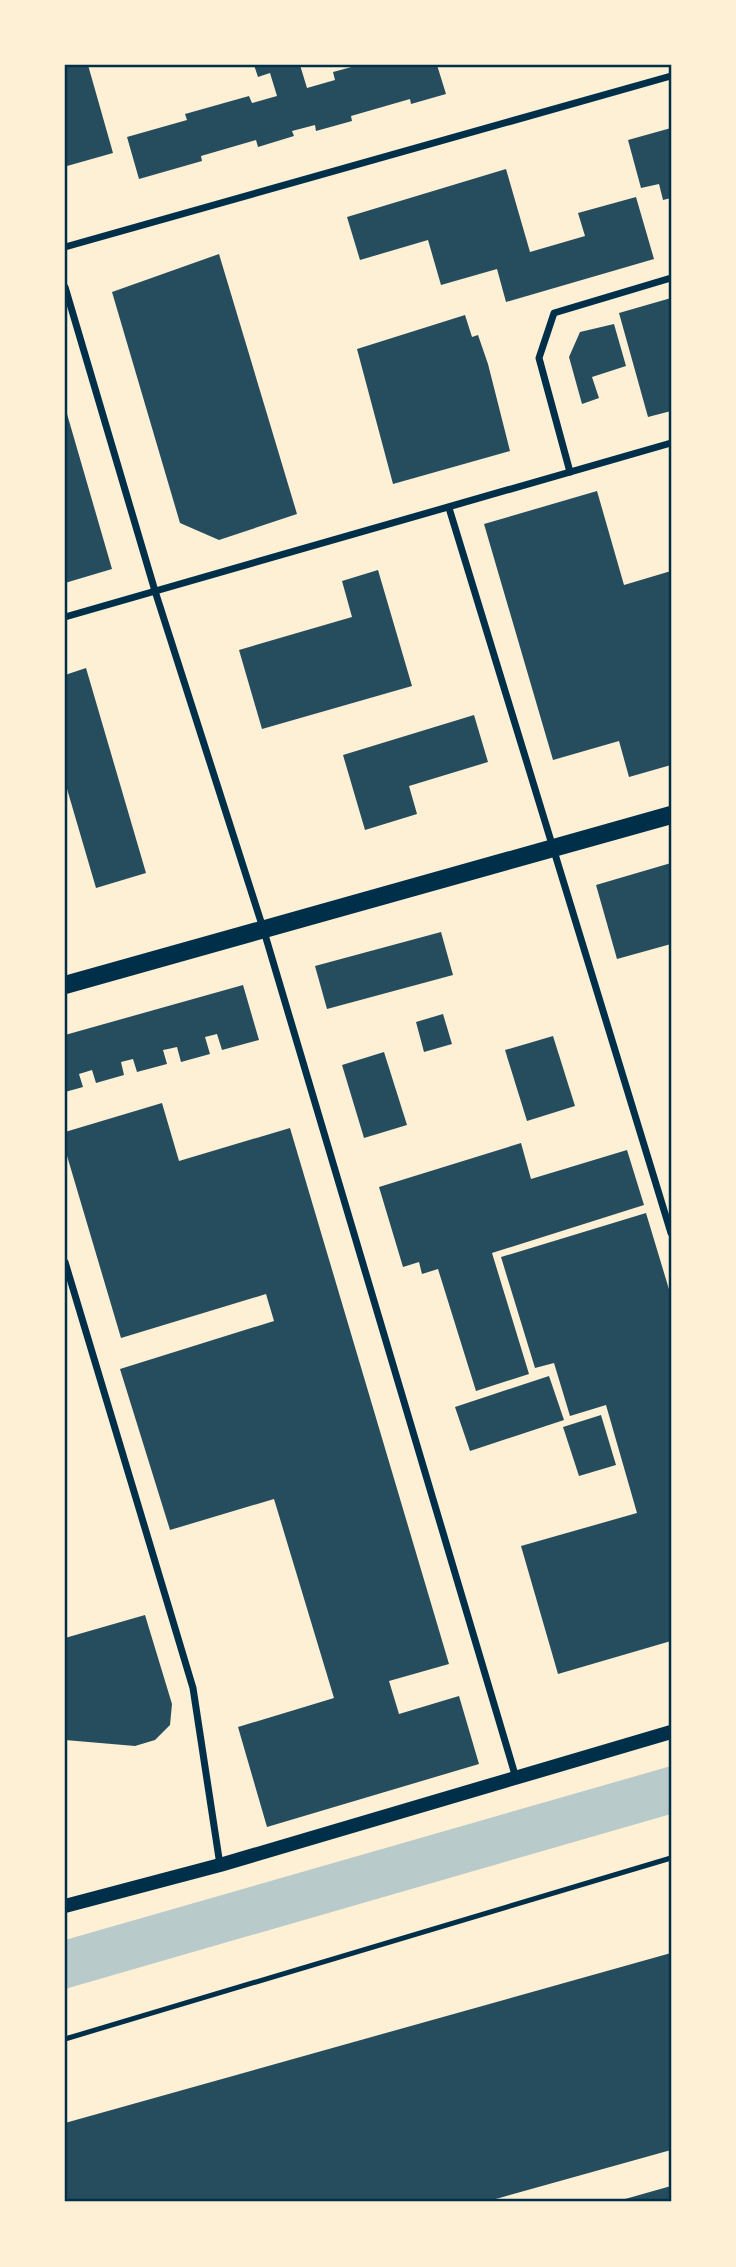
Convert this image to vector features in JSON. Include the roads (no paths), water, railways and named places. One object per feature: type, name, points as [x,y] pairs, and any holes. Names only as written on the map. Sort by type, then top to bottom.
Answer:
[{"type":"main road","points":[[65,985],[671,815]]},
{"type":"main road","points":[[65,1906],[220,1866],[671,1732]]},
{"type":"street","points":[[65,247],[671,76]]},
{"type":"street","points":[[570,472],[539,358],[554,313],[671,278]]},
{"type":"street","points":[[65,287],[155,591],[263,928],[516,1777]]},
{"type":"street","points":[[65,617],[671,443]]},
{"type":"street","points":[[449,508],[671,1233]]},
{"type":"street","points":[[65,1262],[194,1688],[220,1866]]},
{"type":"lane","points":[[65,2039],[671,1858]]}]
